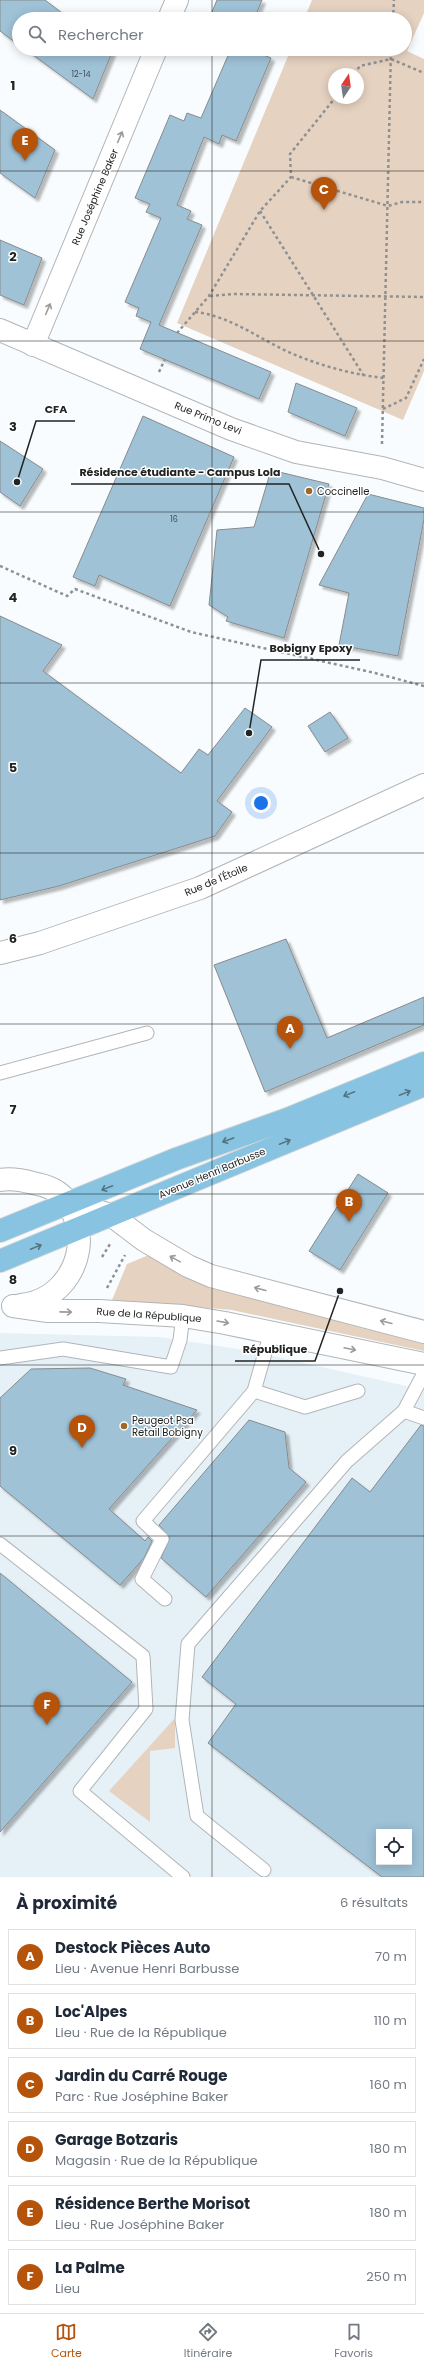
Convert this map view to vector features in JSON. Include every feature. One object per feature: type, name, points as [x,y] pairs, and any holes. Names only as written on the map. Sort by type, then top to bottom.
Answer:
[{"type":"main road","points":[[0,1232],[176,1159],[290,1118],[424,1063]]},
{"type":"main road","name":"Avenue Henri Barbusse","points":[[0,1261],[424,1085]]},
{"type":"street","points":[[172,12],[177,0]]},
{"type":"street","name":"Rue Joséphine Baker","points":[[33,345],[153,56]]},
{"type":"street","name":"Rue Primo Levi","points":[[0,330],[231,429],[296,452],[382,468],[424,480]]},
{"type":"street","name":"Rue de l'Étoile","points":[[0,953],[40,943],[200,888],[424,785]]},
{"type":"street","points":[[2,1179],[20,1180],[48,1188],[59,1193],[69,1203],[78,1229],[77,1258],[72,1271],[64,1283],[41,1300],[7,1305]]},
{"type":"street","points":[[69,1203],[111,1215],[144,1240],[169,1256],[211,1276],[424,1332]]},
{"type":"street","name":"Rue de la République","points":[[7,1305],[48,1311],[99,1311],[183,1316],[271,1332],[424,1364]]},
{"type":"lane","points":[[0,1073],[147,1032]]},
{"type":"lane","points":[[0,1358],[64,1349],[171,1367],[175,1348],[180,1340],[183,1316]]},
{"type":"lane","points":[[165,1599],[142,1579],[162,1539],[143,1521],[254,1391],[271,1332]]},
{"type":"lane","points":[[264,1870],[197,1816],[182,1720],[188,1644],[347,1461],[404,1412],[424,1373]]},
{"type":"lane","points":[[254,1391],[305,1407],[358,1391]]},
{"type":"lane","points":[[404,1412],[424,1418]]},
{"type":"lane","points":[[0,1544],[143,1656],[146,1709],[80,1791],[183,1877]]},
{"type":"path","points":[[393,12],[394,0]]},
{"type":"path","points":[[382,468],[391,59]]},
{"type":"path","points":[[358,68],[360,66],[391,59],[424,73]]},
{"type":"path","points":[[177,333],[209,296],[260,211],[291,177],[290,154],[329,104]]},
{"type":"path","points":[[291,177],[388,206],[402,202],[423,202],[424,197]]},
{"type":"path","points":[[260,211],[364,376]]},
{"type":"path","points":[[209,296],[234,294],[424,297]]},
{"type":"path","points":[[195,312],[213,314],[298,356],[364,376],[384,378]]},
{"type":"path","points":[[383,409],[406,398],[424,359]]},
{"type":"path","points":[[0,566],[67,596],[75,589],[191,632],[375,673],[424,686]]},
{"type":"path","points":[[106,1289],[123,1257],[128,1253]]},
{"type":"shaded area","points":[[312,0],[424,0],[424,13],[412,40],[412,12],[307,12]]},
{"type":"shaded area","points":[[412,53],[424,59],[424,371],[403,420],[177,323],[288,56],[412,56]]},
{"type":"shaded area","points":[[149,1255],[178,1273],[208,1286],[424,1341],[424,1351],[232,1310],[112,1300],[127,1264]]},
{"type":"shaded area","points":[[0,1333],[160,1337],[251,1351],[424,1390],[424,1877],[0,1877]]},
{"type":"shaded area","points":[[175,1718],[175,1748],[150,1751],[150,1822],[109,1791]]},
{"type":"building","points":[[0,0],[45,0],[61,12],[12,12],[12,40],[0,31]]},
{"type":"building","points":[[217,0],[262,0],[257,12],[212,12]]},
{"type":"building","points":[[35,56],[111,56],[93,99]]},
{"type":"building","points":[[228,56],[266,56],[271,58],[236,141],[222,135],[219,144],[204,137],[177,205],[191,211],[187,219],[202,225],[159,325],[271,372],[259,399],[140,349],[151,322],[136,316],[139,308],[125,302],[161,218],[146,212],[150,204],[135,198],[170,115],[184,121],[187,113],[201,118]]},
{"type":"building","points":[[0,110],[55,150],[35,198],[0,173]]},
{"type":"building","points":[[0,240],[42,258],[24,305],[0,295]]},
{"type":"building","points":[[296,383],[357,408],[345,436],[288,412]]},
{"type":"building","points":[[143,416],[234,457],[170,606],[99,575],[95,586],[73,577]]},
{"type":"building","points":[[0,441],[43,469],[20,506],[0,492]]},
{"type":"building","points":[[271,470],[329,484],[284,638],[226,621],[228,617],[209,605],[217,530],[254,527]]},
{"type":"building","points":[[368,494],[424,508],[424,519],[398,656],[339,645],[349,593],[319,585]]},
{"type":"building","points":[[0,616],[62,645],[43,671],[181,773],[199,749],[208,755],[245,708],[272,727],[217,801],[232,812],[215,836],[59,886],[0,900]]},
{"type":"building","points":[[330,712],[348,738],[325,752],[308,726]]},
{"type":"building","points":[[286,939],[327,1038],[424,997],[424,1025],[265,1092],[214,965]]},
{"type":"building","points":[[358,1174],[388,1193],[340,1270],[309,1251]]},
{"type":"building","points":[[90,1368],[126,1379],[123,1385],[197,1410],[109,1509],[145,1541],[148,1537],[152,1541],[144,1558],[120,1585],[0,1486],[0,1398],[31,1369]]},
{"type":"building","points":[[249,1420],[285,1432],[289,1468],[306,1482],[206,1597],[161,1558],[170,1538],[159,1525]]},
{"type":"building","points":[[421,1425],[424,1426],[424,1877],[382,1877],[208,1743],[236,1704],[202,1677],[352,1478],[370,1492]]},
{"type":"building","points":[[0,1573],[132,1682],[0,1832]]},
{"type":"place","name":"Résidence Berthe Morisot","points":[[25,161]]},
{"type":"place","name":"Jardin du Carré Rouge","points":[[324,210]]},
{"type":"place","name":"CFA","points":[[17,482]]},
{"type":"place","name":"Coccinelle","points":[[309,491]]},
{"type":"place","name":"Résidence étudiante - Campus Lola","points":[[321,554]]},
{"type":"place","name":"Bobigny Epoxy","points":[[249,733]]},
{"type":"place","name":"Destock Pièces Auto","points":[[290,1049]]},
{"type":"place","name":"Loc'Alpes","points":[[349,1222]]},
{"type":"place","name":"République","points":[[340,1291]]},
{"type":"place","name":"Peugeot Psa Retail Bobigny","points":[[124,1426]]},
{"type":"place","name":"Garage Botzaris","points":[[82,1448]]},
{"type":"place","name":"La Palme","points":[[47,1725]]}]
